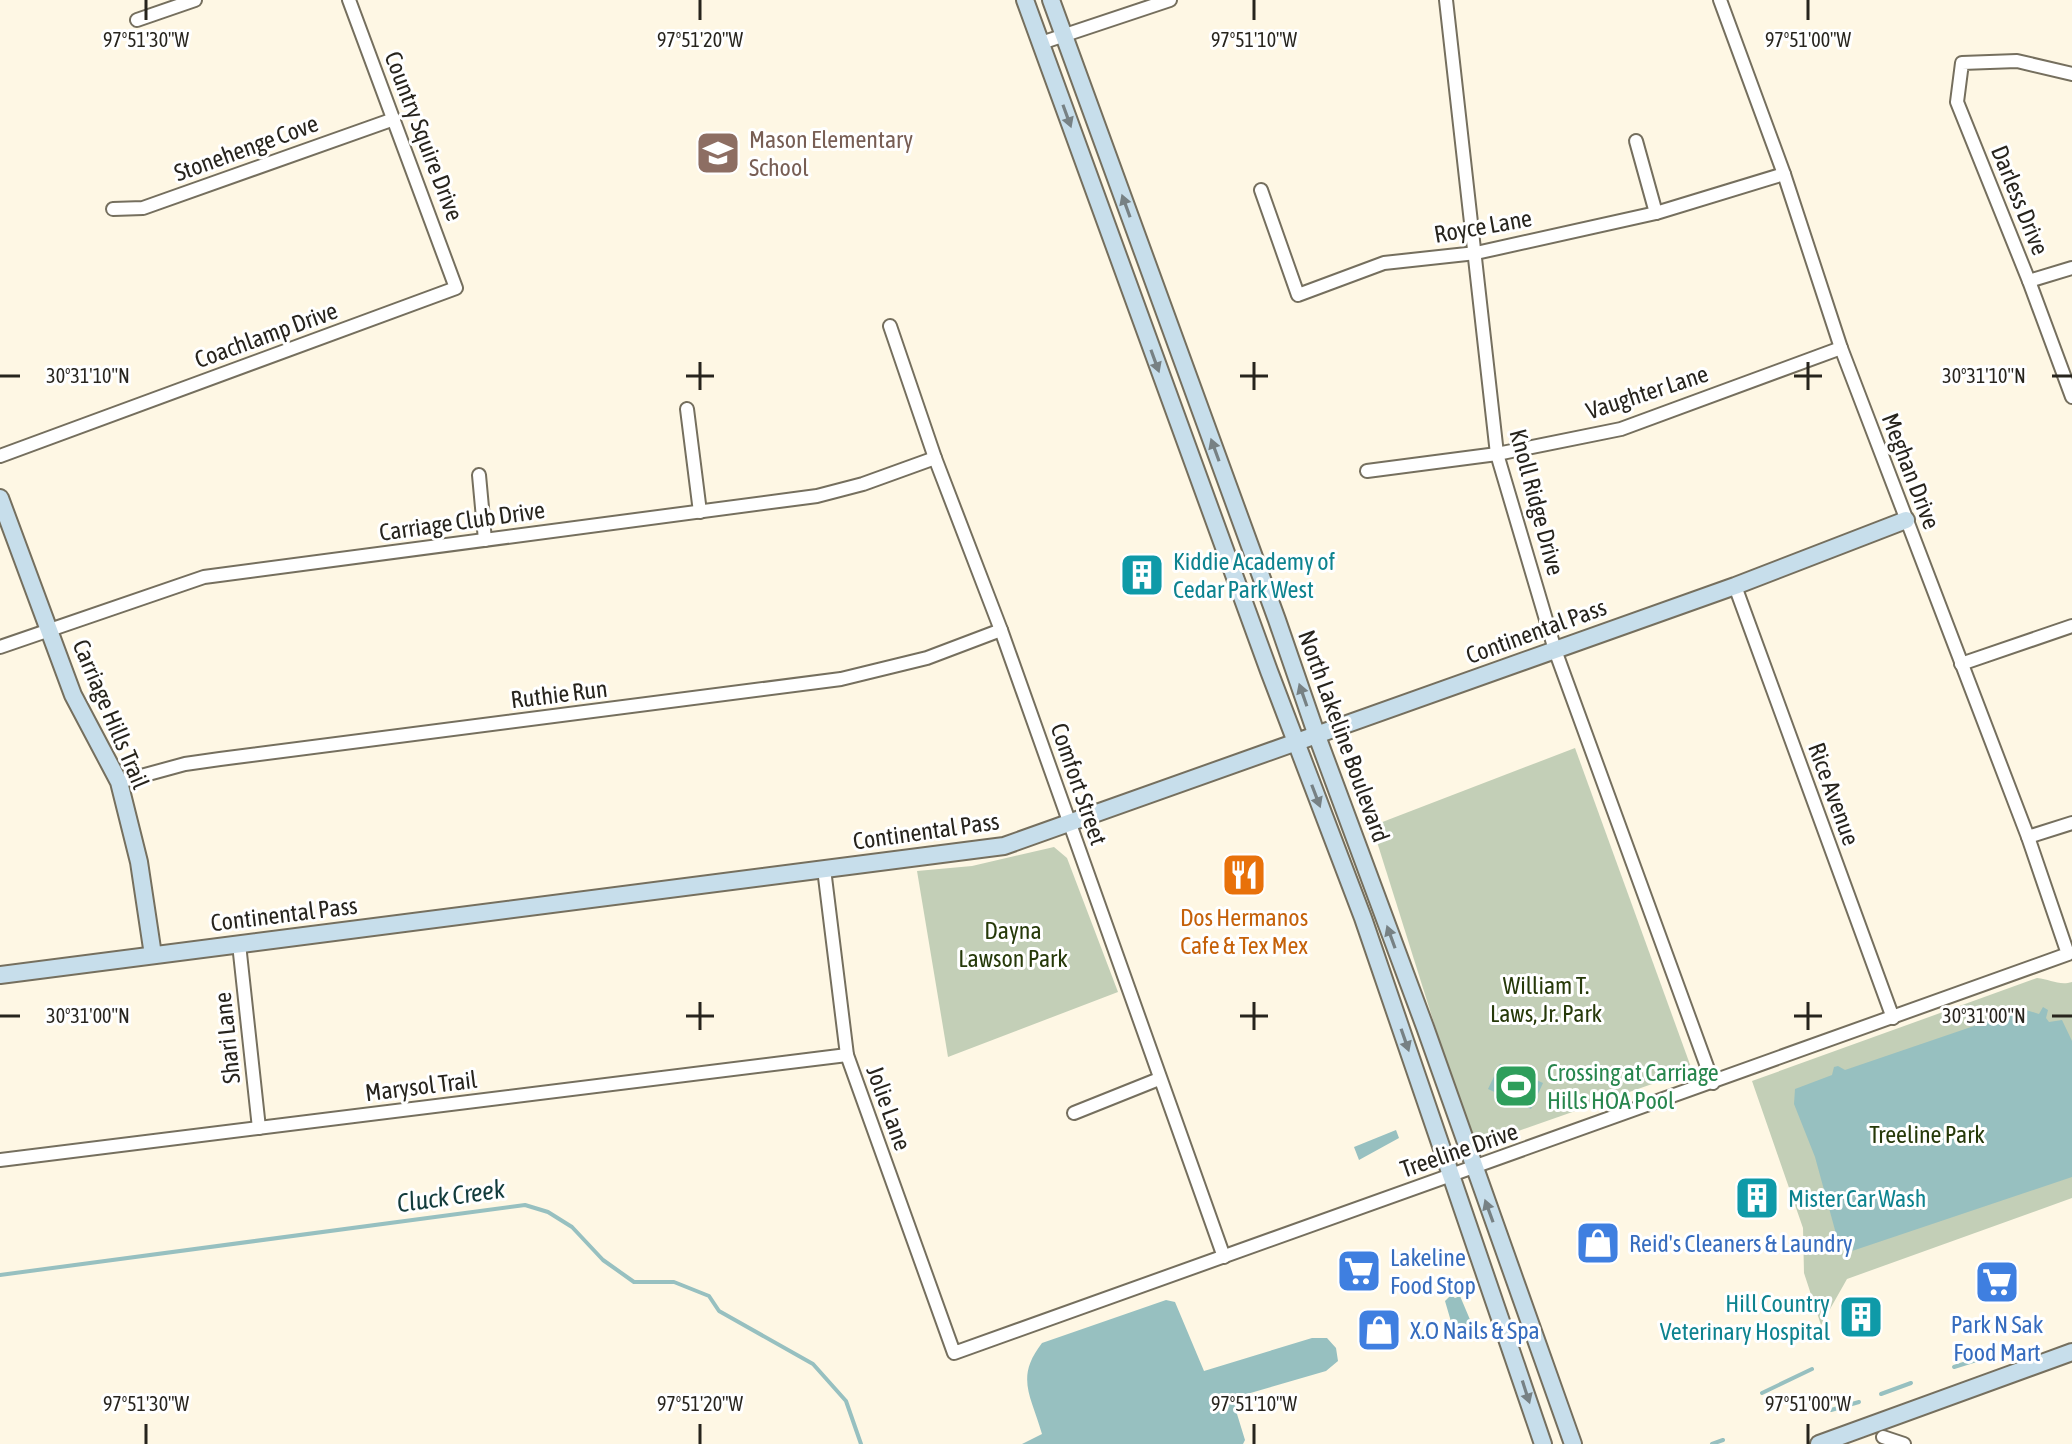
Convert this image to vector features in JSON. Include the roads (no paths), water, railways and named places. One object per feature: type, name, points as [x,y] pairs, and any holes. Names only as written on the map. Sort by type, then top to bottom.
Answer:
[{"type":"main road","name":"North Lakeline Boulevard","points":[[1025,0],[1295,743],[1366,926],[1543,1444]]},
{"type":"main road","name":"North Lakeline Boulevard","points":[[1051,0],[1573,1444]]},
{"type":"main road","name":"Carriage Hills Trail","points":[[0,498],[73,695],[119,782],[139,862],[153,955]]},
{"type":"main road","name":"Continental Pass","points":[[0,975],[1004,846],[1735,586],[1906,520]]},
{"type":"main road","points":[[1819,1444],[1880,1435],[2072,1352]]},
{"type":"street","points":[[137,20],[195,0]]},
{"type":"street","name":"Country Squire Drive","points":[[349,0],[456,288]]},
{"type":"street","points":[[1041,43],[1170,0]]},
{"type":"street","name":"Knoll Ridge Drive","points":[[1446,0],[1497,454],[1555,650],[1713,1083]]},
{"type":"street","name":"Meghan Drive","points":[[1720,0],[1784,174],[1841,348],[2028,837],[2068,954]]},
{"type":"street","name":"Darless Drive","points":[[2072,74],[2017,61],[1962,63],[1957,102],[2072,397]]},
{"type":"street","name":"Stonehenge Cove","points":[[113,209],[143,208],[394,119]]},
{"type":"street","points":[[1636,141],[1656,213]]},
{"type":"street","name":"Royce Lane","points":[[1261,190],[1298,295],[1384,263],[1476,253],[1656,213],[1784,174]]},
{"type":"street","points":[[2029,281],[2072,268]]},
{"type":"street","name":"Coachlamp Drive","points":[[0,456],[456,288]]},
{"type":"street","name":"Comfort Street","points":[[890,326],[1224,1257]]},
{"type":"street","name":"Vaughter Lane","points":[[1367,471],[1497,454],[1621,429],[1841,348]]},
{"type":"street","points":[[687,409],[700,512]]},
{"type":"street","name":"Carriage Club Drive","points":[[0,647],[204,577],[817,496],[863,484],[935,458]]},
{"type":"street","points":[[479,475],[485,540]]},
{"type":"street","name":"Rice Avenue","points":[[1735,586],[1893,1018]]},
{"type":"street","points":[[1961,664],[2072,626]]},
{"type":"street","name":"Ruthie Run","points":[[119,782],[185,764],[220,759],[841,679],[927,658],[1001,630]]},
{"type":"street","points":[[2028,837],[2072,823]]},
{"type":"street","name":"Jolie Lane","points":[[824,869],[847,1055],[954,1353]]},
{"type":"street","name":"Shari Lane","points":[[239,944],[259,1128]]},
{"type":"street","name":"Treeline Drive","points":[[954,1353],[2068,954]]},
{"type":"street","name":"Marysol Trail","points":[[0,1160],[847,1055]]},
{"type":"street","points":[[1074,1113],[1159,1079]]},
{"type":"street","points":[[1880,1435],[1904,1444]]},
{"type":"water","name":"Treeline Park","points":[[2043,1007],[2048,1010],[2046,1018],[2049,1022],[2062,1020],[2072,1041],[2072,1177],[1852,1251],[1838,1241],[1815,1157],[1794,1104],[1795,1089],[1832,1075],[1834,1067],[1845,1070],[2018,1011],[2039,1014]]},
{"type":"water","name":"Crossing at Carriage Hills HOA Pool","points":[[1500,1064],[1543,1083],[1531,1109],[1488,1089]]},
{"type":"water","points":[[1396,1130],[1399,1138],[1359,1160],[1354,1147]]},
{"type":"water","points":[[1451,1295],[1455,1298],[1460,1296],[1471,1322],[1464,1331],[1460,1326],[1452,1325],[1445,1301]]},
{"type":"water","points":[[1166,1300],[1175,1302],[1204,1371],[1312,1338],[1327,1338],[1336,1348],[1338,1361],[1326,1371],[1247,1394],[1237,1414],[1245,1440],[1243,1444],[1022,1444],[1042,1434],[1027,1377],[1029,1366],[1042,1343]]},
{"type":"waterway","name":"Cluck Creek","points":[[0,1275],[525,1205],[548,1212],[572,1227],[603,1260],[634,1282],[674,1282],[709,1296],[719,1311],[813,1364],[846,1401],[861,1444]]},
{"type":"waterway","points":[[1954,1367],[1992,1355]]},
{"type":"waterway","points":[[1762,1393],[1812,1369]]},
{"type":"waterway","points":[[1881,1394],[1911,1383]]},
{"type":"waterway","points":[[1831,1410],[1859,1402]]},
{"type":"waterway","points":[[1712,1444],[1723,1440]]},
{"type":"place","name":"Mason Elementary School","points":[[718,153]]},
{"type":"place","name":"Kiddie Academy of Cedar Park West","points":[[1142,575]]},
{"type":"place","name":"Dos Hermanos Cafe & Tex Mex","points":[[1244,875]]},
{"type":"place","name":"Crossing at Carriage Hills HOA Pool","points":[[1516,1086]]},
{"type":"place","name":"Mister Car Wash","points":[[1757,1198]]},
{"type":"place","name":"Reid's Cleaners & Laundry","points":[[1598,1243]]},
{"type":"place","name":"Lakeline Food Stop","points":[[1359,1271]]},
{"type":"place","name":"Park N Sak Food Mart","points":[[1997,1282]]},
{"type":"place","name":"Hill Country Veterinary Hospital","points":[[1861,1317]]},
{"type":"place","name":"X.O Nails & Spa","points":[[1379,1330]]},
{"type":"park label","name":"Dayna Lawson Park","points":[[1013,944]]},
{"type":"park label","name":"William T. Laws, Jr. Park","points":[[1546,999]]}]
